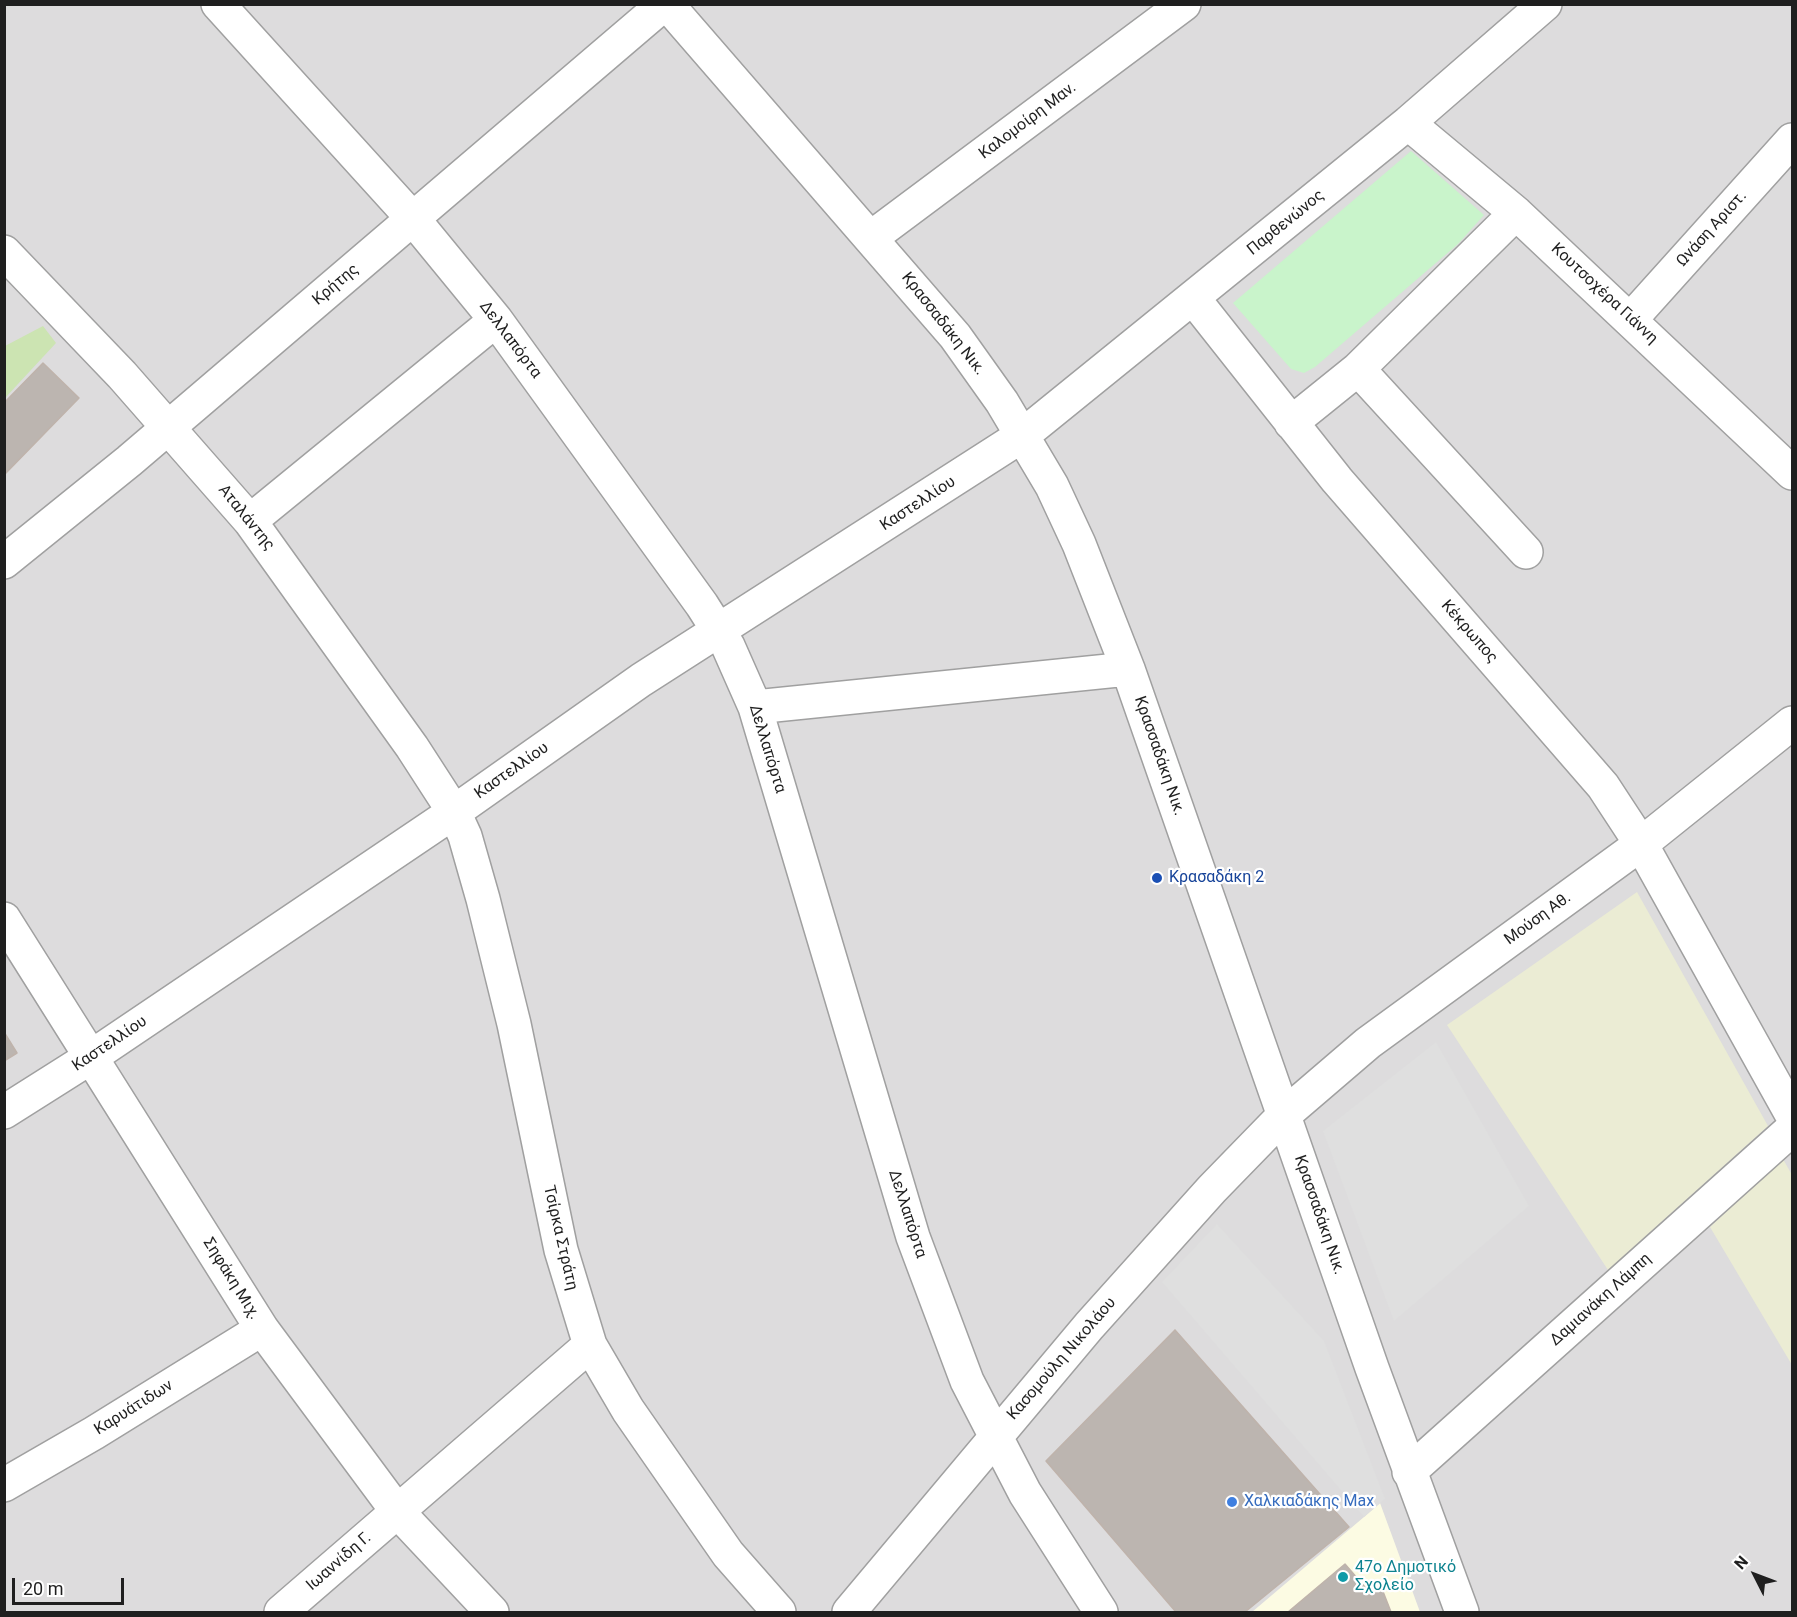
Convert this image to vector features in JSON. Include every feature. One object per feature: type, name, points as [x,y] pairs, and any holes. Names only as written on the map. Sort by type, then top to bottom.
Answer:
[{"type":"street","name":"Δελλαπόρτα","points":[[218,4],[414,220],[496,320],[719,629],[755,707],[913,1237],[967,1381],[1025,1492],[1101,1612]]},
{"type":"street","name":"Κρήτης","points":[[4,561],[414,220],[665,4]]},
{"type":"street","name":"Κρασσαδάκη Νικ.","points":[[665,4],[872,237],[956,336],[1023,435],[1052,486],[1079,544],[1128,669],[1409,1472],[1462,1612]]},
{"type":"street","name":"Καλομοίρη Μαν.","points":[[872,237],[1184,4]]},
{"type":"street","name":"Παρθενώνος","points":[[1023,435],[1408,123],[1545,4]]},
{"type":"street","name":"Κουτσοχέρα Γιάννη","points":[[1408,123],[1516,213],[1792,473]]},
{"type":"street","name":"Ωνάση Αριστ.","points":[[1631,319],[1792,140]]},
{"type":"street","points":[[1291,423],[1358,369],[1516,213]]},
{"type":"street","name":"Αταλάντης","points":[[4,252],[114,366],[250,522],[412,747],[454,812]]},
{"type":"street","name":"Κέκρωπος","points":[[1193,298],[1291,423],[1390,542],[1603,786],[1641,844],[1792,1115]]},
{"type":"street","points":[[250,522],[496,320]]},
{"type":"street","points":[[1358,369],[1526,552]]},
{"type":"street","name":"Καστελλίου","points":[[4,1112],[91,1057],[454,812],[632,686],[1023,435]]},
{"type":"street","points":[[755,707],[1128,669]]},
{"type":"street","name":"Μούση Αθ.","points":[[1284,1115],[1368,1043],[1641,844],[1792,723]]},
{"type":"street","name":"Τσίρκα Στράτη","points":[[454,812],[465,836],[483,899],[514,1024],[561,1250],[590,1345],[628,1410],[728,1554],[779,1612]]},
{"type":"street","name":"Σηφάκη Μιχ.","points":[[4,919],[262,1329],[398,1511],[492,1612]]},
{"type":"street","name":"Κασομούλη Νικολάου","points":[[849,1612],[1137,1272],[1284,1115]]},
{"type":"street","name":"Δαμιανάκη Λάμπη","points":[[1409,1472],[1792,1128]]},
{"type":"street","name":"Καρυάτιδων","points":[[4,1485],[94,1433],[262,1329]]},
{"type":"street","name":"Ιωαννίδη Γ.","points":[[281,1612],[590,1345]]},
{"type":"shaded area","points":[[5,5],[1792,5],[1792,1612],[5,1612]]},
{"type":"shaded area","points":[[1637,892],[1768,1126],[1608,1270],[1447,1025]]},
{"type":"shaded area","points":[[1436,1042],[1529,1206],[1394,1321],[1323,1131]]},
{"type":"shaded area","points":[[1783,1159],[1792,1175],[1792,1365],[1710,1227]]},
{"type":"shaded area","points":[[1217,1224],[1324,1341],[1385,1499],[1364,1517],[1162,1282]]},
{"type":"shaded area","points":[[1380,1503],[1420,1612],[1252,1612],[1364,1517]]},
{"type":"green space","points":[[1411,151],[1484,215],[1458,244],[1315,367],[1304,373],[1291,369],[1233,303]]},
{"type":"green space","points":[[43,326],[56,343],[5,398],[5,346]]},
{"type":"building","points":[[43,363],[79,398],[5,474],[4,403]]},
{"type":"building","points":[[4,1032],[17,1053],[4,1061]]},
{"type":"building","points":[[1175,1330],[1349,1527],[1245,1612],[1176,1612],[1046,1461]]},
{"type":"building","name":"47ο Δημοτικό Σχολείο","points":[[1345,1564],[1370,1593],[1382,1589],[1391,1612],[1288,1612]]},
{"type":"place","name":"Κρασαδάκη 2","points":[[1157,878]]},
{"type":"place","name":"Χαλκιαδάκης Max","points":[[1232,1502]]},
{"type":"place","name":"47ο Δημοτικό Σχολείο","points":[[1343,1577]]}]
